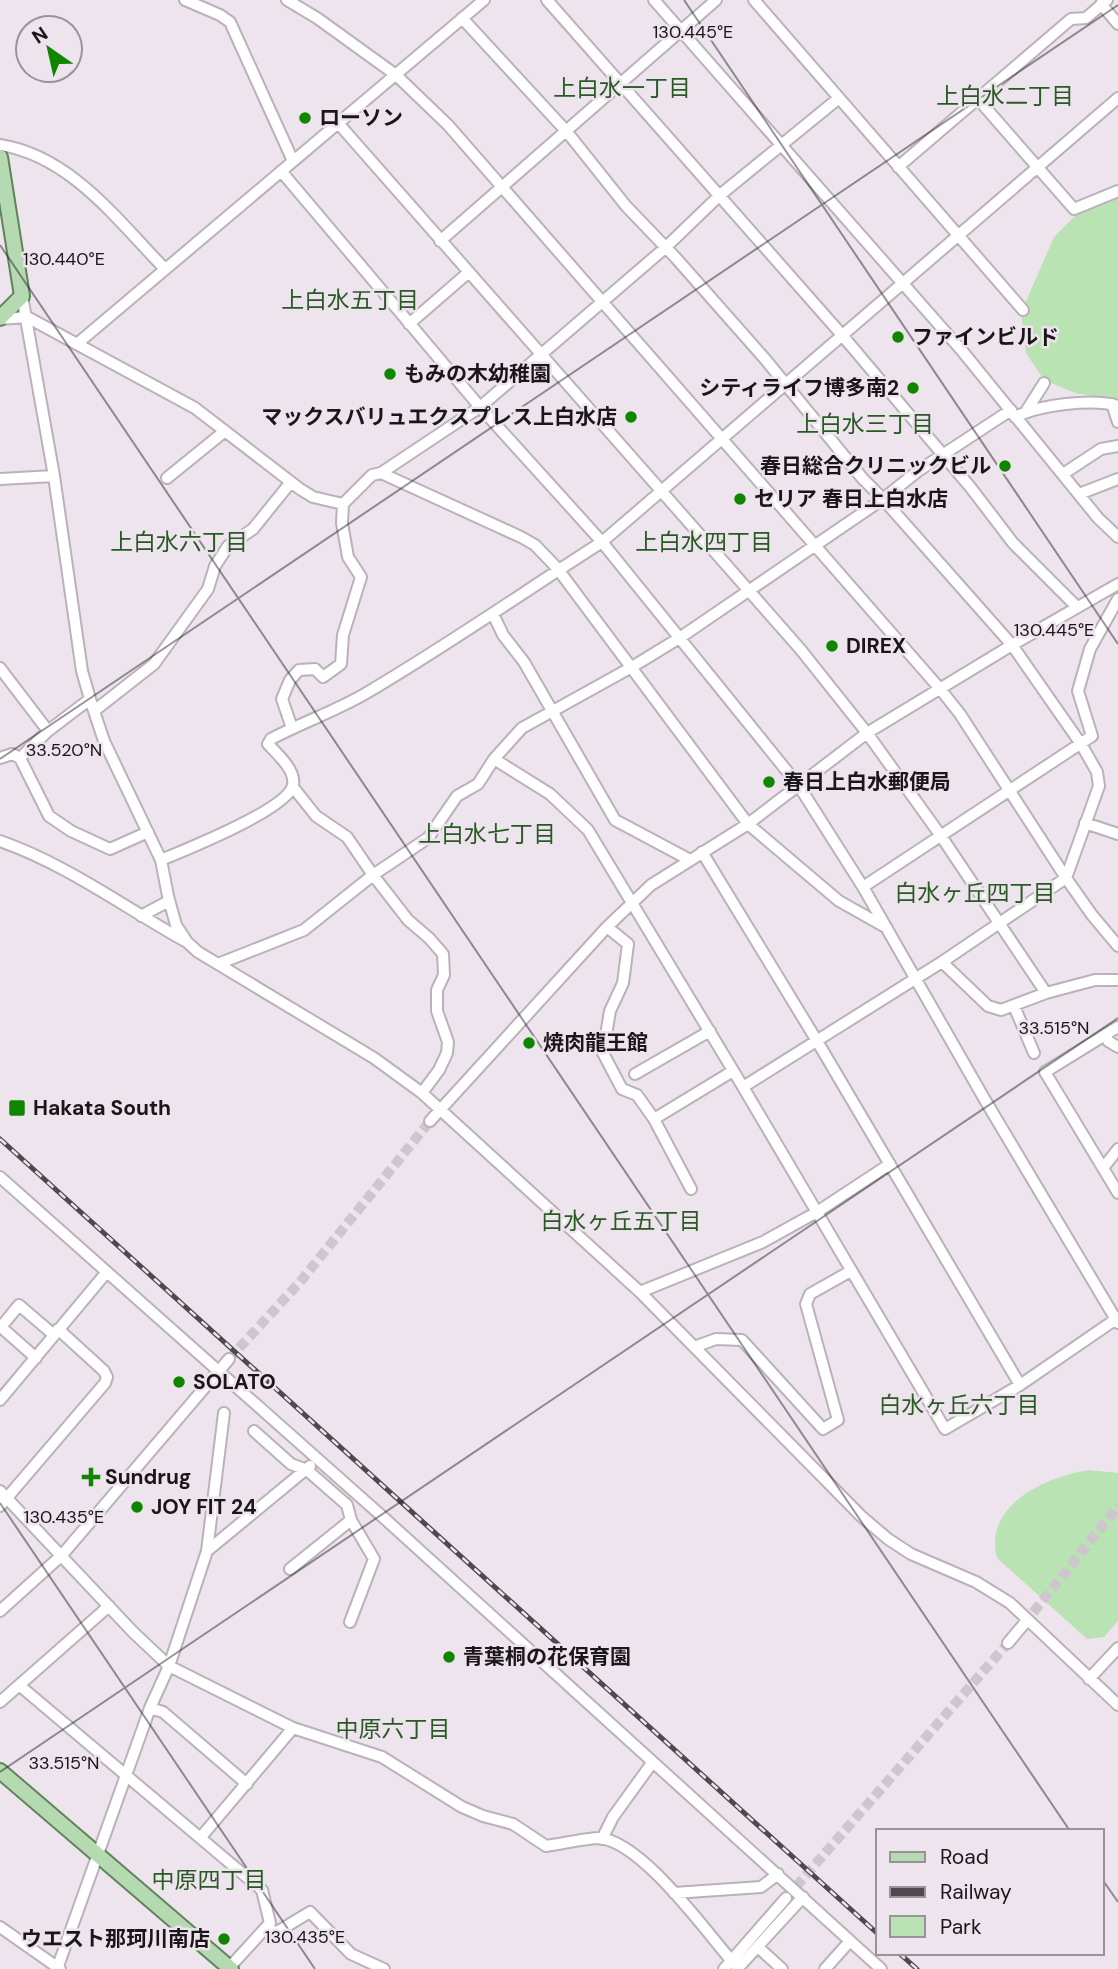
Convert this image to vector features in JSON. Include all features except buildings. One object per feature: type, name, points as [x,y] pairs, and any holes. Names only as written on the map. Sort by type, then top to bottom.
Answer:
[{"type":"main road","points":[[0,157],[22,296],[0,318]]},
{"type":"main road","points":[[0,1771],[229,1969]]},
{"type":"street","points":[[185,0],[230,22],[293,162]]},
{"type":"street","points":[[287,0],[317,18],[396,75],[448,125],[603,301],[941,690],[960,714],[1066,878],[1118,946]]},
{"type":"street","points":[[78,343],[484,0]]},
{"type":"street","points":[[547,0],[842,335],[1013,543],[1077,607]]},
{"type":"street","points":[[654,0],[902,282],[1098,518],[1118,537]]},
{"type":"street","points":[[440,241],[716,0]]},
{"type":"street","points":[[754,0],[1023,310]]},
{"type":"street","points":[[898,167],[1071,19],[1086,18],[1104,2],[1118,24]]},
{"type":"street","points":[[462,18],[567,132],[626,206],[741,331],[863,479],[1012,645],[1081,744],[1097,772],[1099,786],[1066,878],[942,962],[743,1087]]},
{"type":"street","points":[[292,728],[282,699],[290,680],[299,670],[315,669],[323,677],[341,664],[343,635],[361,577],[348,557],[342,523],[343,504],[372,475],[381,473],[480,407],[666,248],[720,195],[839,98]]},
{"type":"street","points":[[978,99],[1074,209],[1118,191]]},
{"type":"street","points":[[422,1093],[439,1070],[447,1053],[448,1042],[437,1011],[437,990],[443,975],[443,954],[408,920],[347,837],[316,816],[293,788],[293,777],[268,744],[271,738],[363,695],[602,542],[1118,99]]},
{"type":"street","points":[[338,123],[769,617],[780,626],[867,733],[941,836],[1046,993]]},
{"type":"street","points":[[0,145],[30,153],[77,181],[94,195],[165,269]]},
{"type":"street","points":[[281,171],[480,407],[602,542],[799,786],[863,887],[1117,1321],[1020,1385],[945,1429],[588,830],[550,794],[494,759]]},
{"type":"street","points":[[409,324],[469,272]]},
{"type":"street","points":[[22,296],[54,475],[82,671],[89,699],[104,741],[161,860],[176,925],[187,942]]},
{"type":"street","points":[[0,318],[27,317],[78,343],[195,408],[313,497],[343,504]]},
{"type":"street","points":[[1027,410],[1044,383]]},
{"type":"street","points":[[218,964],[304,930],[373,875],[428,838],[457,796],[478,784],[494,759],[522,729],[681,637],[816,546],[918,471],[1013,413],[1090,402],[1115,405],[1118,422]]},
{"type":"street","points":[[167,478],[225,431]]},
{"type":"street","points":[[1063,474],[1101,449],[1118,446]]},
{"type":"street","points":[[381,473],[521,537],[548,557],[748,824],[839,901],[887,928]]},
{"type":"street","points":[[0,479],[54,475]]},
{"type":"street","points":[[1079,494],[1118,479]]},
{"type":"street","points":[[94,711],[154,664],[208,589],[215,566],[228,546],[253,529],[292,482]]},
{"type":"street","points":[[430,1121],[607,927],[651,885],[748,824],[867,733],[1077,607],[1117,591]]},
{"type":"street","points":[[863,887],[1092,736],[1078,691],[1090,649],[1117,591]]},
{"type":"street","points":[[493,614],[503,635],[524,662],[615,820],[690,860]]},
{"type":"street","points":[[0,668],[48,731]]},
{"type":"street","points":[[20,758],[48,731],[89,699]]},
{"type":"street","points":[[0,758],[12,754],[20,758],[49,816],[71,831],[110,849],[148,832]]},
{"type":"street","points":[[161,860],[236,828],[285,797],[293,788]]},
{"type":"street","points":[[1085,823],[1118,834]]},
{"type":"street","points":[[0,841],[58,866],[187,942],[218,964],[374,1058],[422,1093],[640,1292],[861,1516],[911,1554],[976,1582],[1010,1603],[1118,1705]]},
{"type":"street","points":[[702,852],[1020,1385]]},
{"type":"street","points":[[141,916],[169,901]]},
{"type":"street","points":[[607,927],[628,944],[622,983],[610,1011],[603,1053],[622,1089],[637,1095],[654,1119],[691,1189]]},
{"type":"street","points":[[942,962],[988,1006],[1001,1010],[1046,993],[1095,980],[1118,979]]},
{"type":"street","points":[[1014,1006],[1034,1054]]},
{"type":"street","points":[[1118,1027],[1045,1072],[1118,1193]]},
{"type":"street","points":[[635,1074],[710,1031]]},
{"type":"street","points":[[1106,1034],[1108,1041],[1118,1047]]},
{"type":"street","points":[[654,1119],[733,1071]]},
{"type":"street","points":[[1103,1168],[1118,1149]]},
{"type":"street","points":[[640,1292],[752,1247],[817,1212],[890,1164]]},
{"type":"street","points":[[0,1177],[384,1518],[881,1969]]},
{"type":"street","points":[[694,1347],[716,1339],[742,1340],[823,1429],[838,1420],[806,1304],[810,1294],[851,1271]]},
{"type":"street","points":[[0,1401],[106,1273]]},
{"type":"street","points":[[36,1358],[1,1327],[19,1305],[104,1371],[107,1377],[105,1383],[3,1498],[169,1666],[293,1728],[382,1757],[462,1807],[523,1829],[546,1846],[602,1839],[618,1844],[637,1856],[674,1893],[731,1966]]},
{"type":"street","points":[[0,1611],[62,1555],[229,1359]]},
{"type":"street","points":[[0,1927],[58,1968],[150,1707],[169,1666],[207,1551],[224,1413]]},
{"type":"street","points":[[254,1431],[291,1464],[307,1470],[347,1505],[351,1520],[374,1559],[350,1622]]},
{"type":"street","points":[[207,1551],[307,1470],[316,1459]]},
{"type":"street","points":[[290,1569],[351,1520]]},
{"type":"street","points":[[0,1702],[109,1606]]},
{"type":"street","points":[[1008,1643],[1024,1624]]},
{"type":"street","points":[[1089,1679],[1118,1648]]},
{"type":"street","points":[[19,1685],[262,1890],[270,1923],[229,1969]]},
{"type":"street","points":[[150,1707],[163,1712],[247,1784]]},
{"type":"street","points":[[201,1837],[293,1728]]},
{"type":"street","points":[[602,1839],[613,1817],[652,1763]]},
{"type":"street","points":[[674,1893],[761,1887],[778,1874]]},
{"type":"street","points":[[731,1966],[758,1947],[803,1897]]},
{"type":"street","points":[[731,1966],[786,1898]]},
{"type":"street","points":[[265,1929],[277,1932],[310,1912],[351,1954],[384,1969]]},
{"type":"street","points":[[825,1969],[850,1941]]},
{"type":"street","points":[[758,1947],[782,1969]]},
{"type":"green space","points":[[1105,199],[1118,199],[1118,400],[1075,393],[1044,380],[1026,353],[1021,313],[1054,237],[1076,215]]},
{"type":"green space","points":[[1088,1470],[1118,1473],[1118,1621],[1104,1637],[1087,1639],[997,1558],[995,1539],[1000,1522],[1009,1508],[1022,1496],[1055,1479]]},
{"type":"tunnel","points":[[229,1359],[300,1282],[430,1121]]},
{"type":"tunnel","points":[[1024,1624],[1118,1506]]},
{"type":"tunnel","points":[[786,1898],[1008,1643]]},
{"type":"railway","points":[[0,1139],[876,1932]]},
{"type":"railway","points":[[901,1955],[917,1969]]},
{"type":"place","name":"ローソン","points":[[305,118]]},
{"type":"place","name":"ファインビルド","points":[[898,337]]},
{"type":"place","name":"もみの木幼稚園","points":[[390,374]]},
{"type":"place","name":"シティライフ博多南2","points":[[913,388]]},
{"type":"place","name":"マックスバリュエクスプレス上白水店","points":[[631,417]]},
{"type":"place","name":"春日総合クリニックビル","points":[[1005,466]]},
{"type":"place","name":"セリア 春日上白水店","points":[[740,499]]},
{"type":"place","name":"DIREX","points":[[832,646]]},
{"type":"place","name":"春日上白水郵便局","points":[[769,782]]},
{"type":"place","name":"焼肉龍王館","points":[[529,1043]]},
{"type":"place","name":"Hakata South","points":[[17,1108]]},
{"type":"place","name":"SOLATO","points":[[179,1382]]},
{"type":"place","name":"Sundrug","points":[[91,1477]]},
{"type":"place","name":"JOY FIT 24","points":[[137,1507]]},
{"type":"place","name":"青葉桐の花保育園","points":[[449,1657]]},
{"type":"place","name":"ウエスト那珂川南店","points":[[224,1939]]},
{"type":"district","name":"上白水一丁目","points":[[622,88]]},
{"type":"district","name":"上白水二丁目","points":[[1005,96]]},
{"type":"district","name":"上白水五丁目","points":[[350,300]]},
{"type":"district","name":"上白水三丁目","points":[[865,424]]},
{"type":"district","name":"上白水六丁目","points":[[179,542]]},
{"type":"district","name":"上白水四丁目","points":[[704,542]]},
{"type":"district","name":"上白水七丁目","points":[[487,834]]},
{"type":"district","name":"白水ヶ丘四丁目","points":[[975,893]]},
{"type":"district","name":"白水ヶ丘五丁目","points":[[621,1221]]},
{"type":"district","name":"白水ヶ丘六丁目","points":[[959,1405]]},
{"type":"district","name":"中原六丁目","points":[[393,1729]]},
{"type":"district","name":"中原四丁目","points":[[209,1880]]}]
